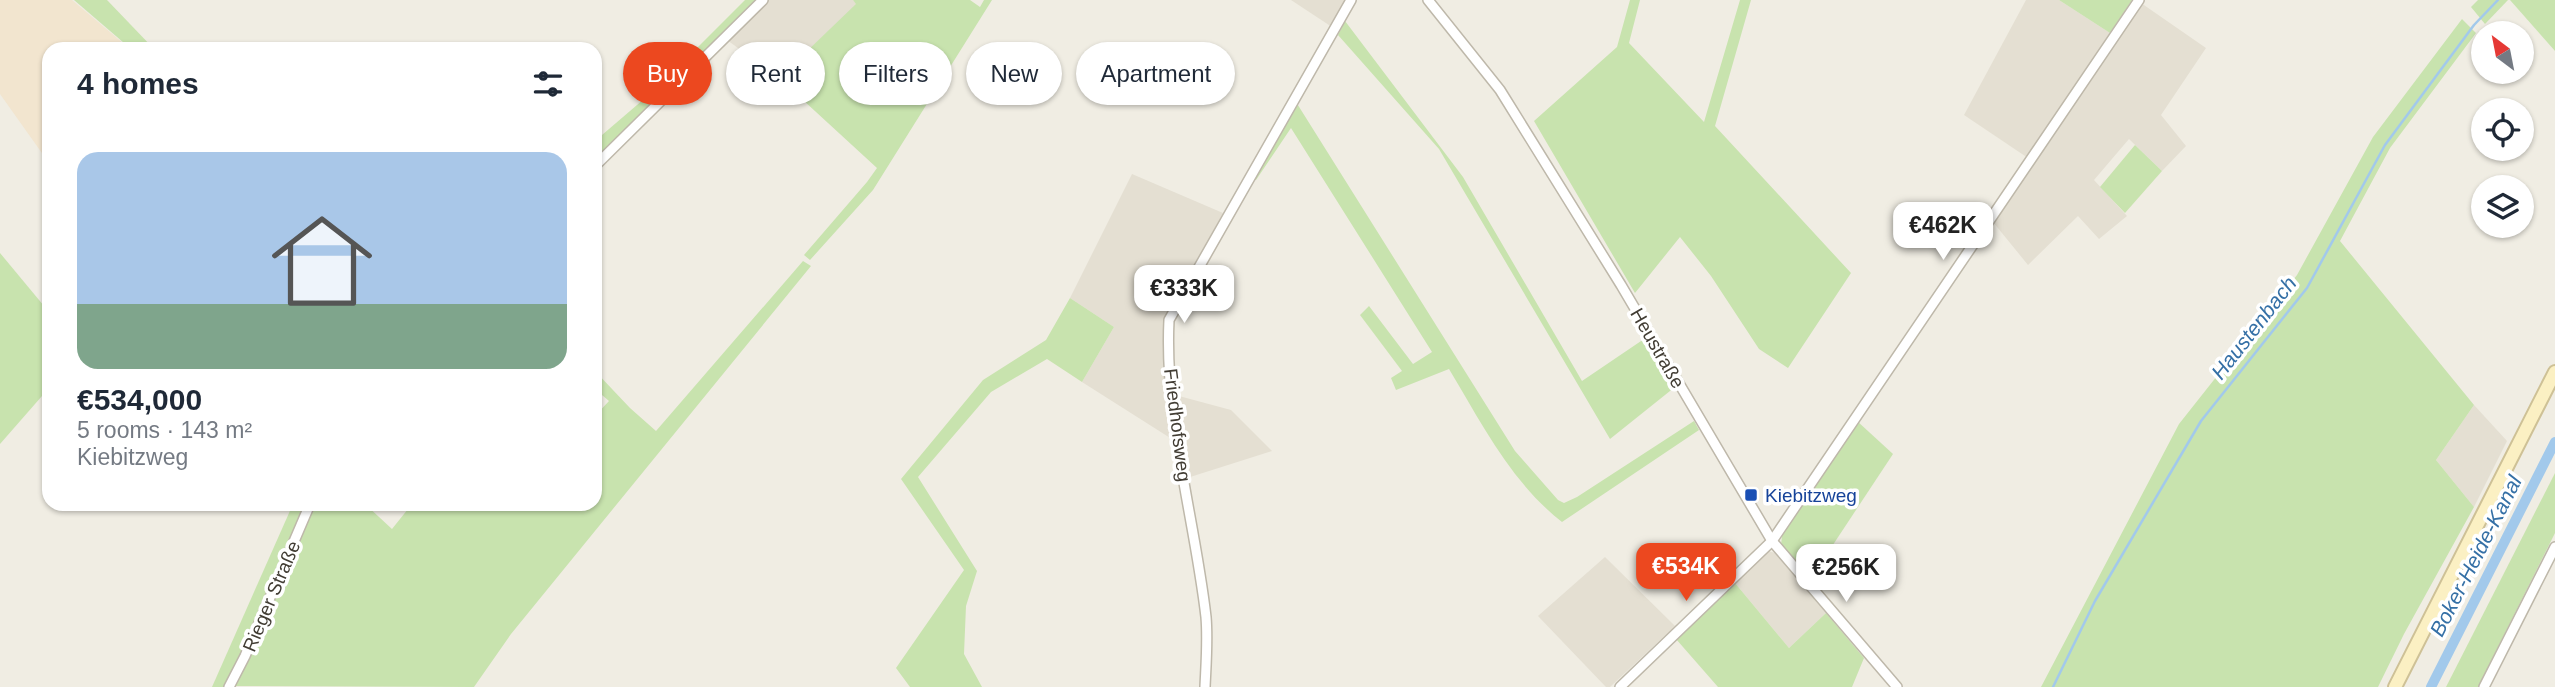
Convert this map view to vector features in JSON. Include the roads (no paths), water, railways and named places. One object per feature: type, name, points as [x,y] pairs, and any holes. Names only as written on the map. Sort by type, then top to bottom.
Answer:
[{"type":"main road","points":[[2395,687],[2555,372]]},
{"type":"street","points":[[602,159],[762,0]]},
{"type":"street","name":"Friedhofsweg","points":[[1205,687],[1206,620],[1178,442],[1168,345],[1169,320],[1351,0]]},
{"type":"street","name":"Heustraße","points":[[1428,0],[1500,90],[1621,285],[1772,541],[1898,687]]},
{"type":"street","points":[[1620,687],[1772,541],[2139,0]]},
{"type":"street","name":"Rieger Straße","points":[[229,687],[257,631],[307,511]]},
{"type":"street","points":[[2484,687],[2555,547]]},
{"type":"waterway","name":"Haustenbach","points":[[2053,687],[2095,601],[2201,421],[2307,288],[2385,145],[2474,25],[2498,0]]},
{"type":"waterway","name":"Boker-Heide-Kanal","points":[[2431,687],[2555,442]]},
{"type":"place","name":"Kiebitzweg","points":[[1751,495]]}]
